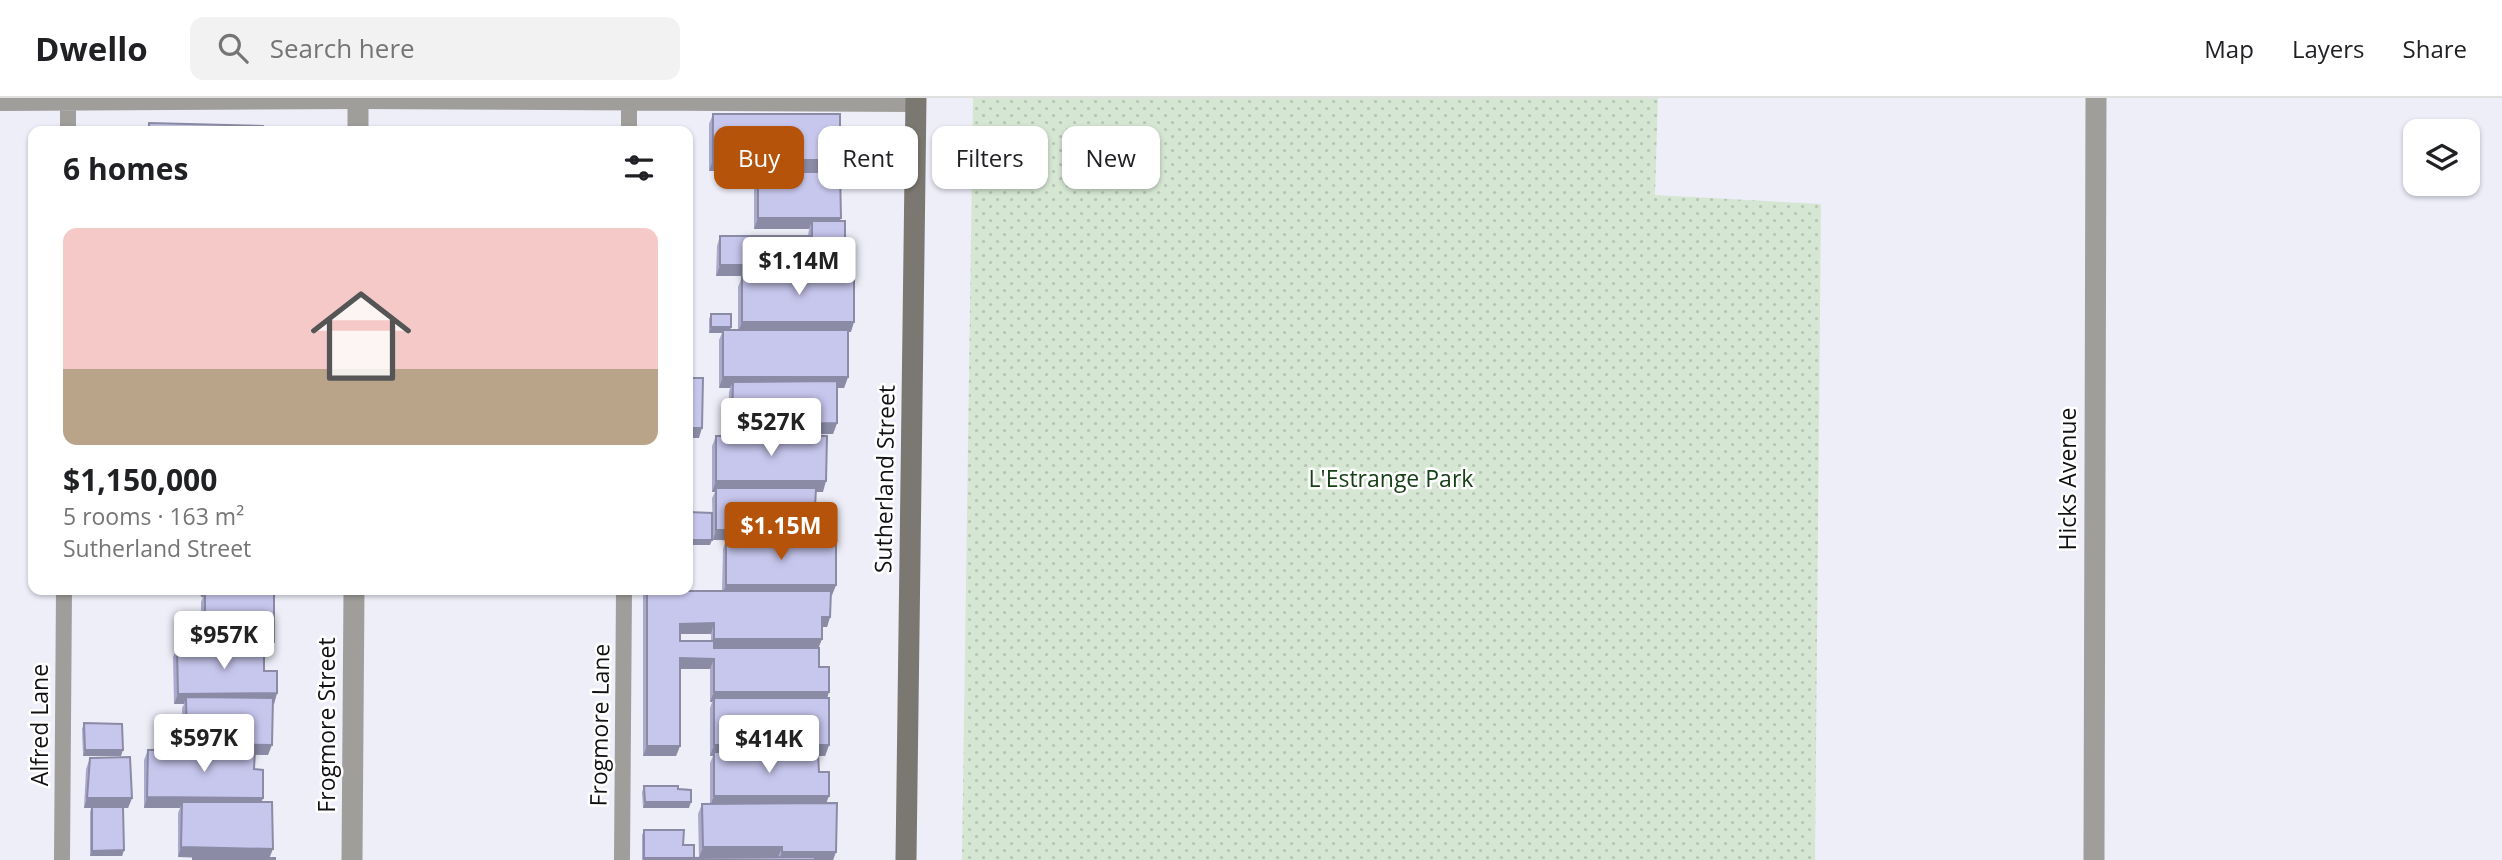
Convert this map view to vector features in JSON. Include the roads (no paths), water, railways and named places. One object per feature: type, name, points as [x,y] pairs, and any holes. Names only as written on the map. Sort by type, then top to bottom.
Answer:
[{"type":"street","name":"Hicks Avenue","points":[[2094,860],[2095,98]]},
{"type":"street","points":[[358,99],[358,126]]},
{"type":"street","name":"Sutherland Street","points":[[906,860],[916,101]]},
{"type":"street","name":"Frogmore Street","points":[[352,860],[354,595]]},
{"type":"lane","points":[[0,103],[358,99],[916,101]]},
{"type":"lane","points":[[629,101],[629,126]]},
{"type":"lane","points":[[68,104],[68,126]]},
{"type":"lane","name":"Alfred Lane","points":[[62,860],[64,595]]},
{"type":"lane","name":"Frogmore Lane","points":[[622,860],[624,595]]},
{"type":"park label","name":"L'Estrange Park","points":[[1391,479]]}]
